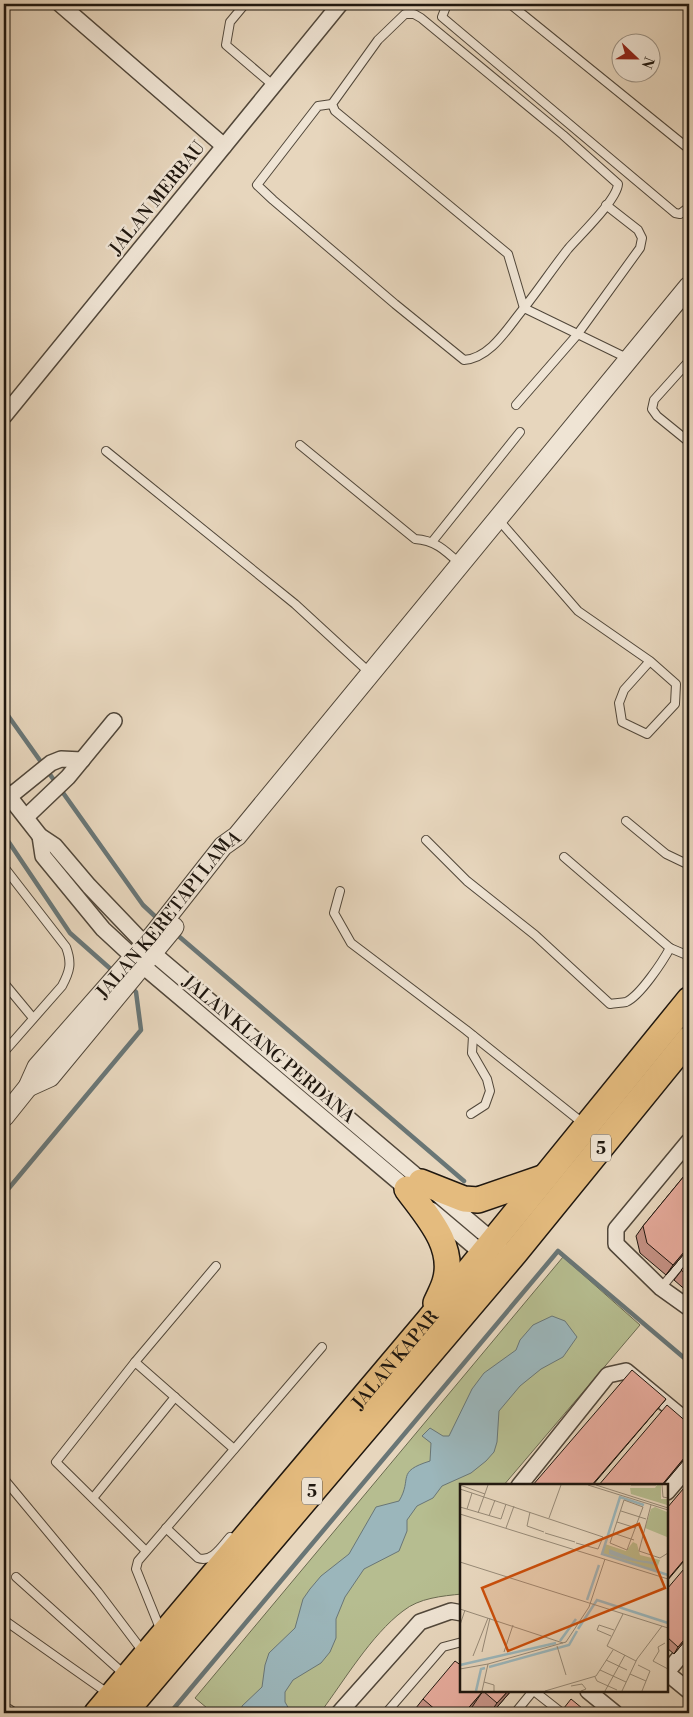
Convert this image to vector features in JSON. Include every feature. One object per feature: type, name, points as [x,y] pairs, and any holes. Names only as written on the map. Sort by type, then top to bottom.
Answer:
[{"type":"highway","name":"JALAN KAPAR","points":[[115,1700],[146,1656],[269,1502],[428,1321],[497,1255],[545,1178],[689,1000]]},
{"type":"highway","name":"JALAN KAPAR","points":[[115,1700],[497,1255],[689,1040]]},
{"type":"highway","points":[[414,1185],[464,1199],[478,1200],[545,1178]]},
{"type":"highway","points":[[414,1185],[444,1243],[447,1261],[446,1281],[428,1321]]},
{"type":"street","points":[[60,4],[224,146]]},
{"type":"street","name":"JALAN MERBAU","points":[[4,416],[340,4]]},
{"type":"street","name":"JALAN KERETAPI LAMA","points":[[4,1117],[28,1087],[50,1077],[116,987],[144,955],[177,912],[223,846],[237,836],[689,286]]},
{"type":"street","points":[[26,817],[63,782],[114,721]]},
{"type":"street","points":[[6,794],[51,763],[61,759],[82,760]]},
{"type":"street","name":"JALAN KLANG PERDANA","points":[[6,794],[40,836],[43,856],[103,929],[144,955],[497,1255]]},
{"type":"street","points":[[689,1141],[616,1229],[614,1237],[616,1244],[661,1288],[689,1308]]},
{"type":"street","points":[[520,1484],[608,1375],[626,1371],[689,1423]]},
{"type":"street","points":[[668,1491],[689,1466]]},
{"type":"street","points":[[339,1713],[420,1622],[450,1611],[460,1613]]},
{"type":"street","points":[[668,1671],[689,1646]]},
{"type":"street","points":[[668,1673],[689,1691]]},
{"type":"street","points":[[589,1692],[615,1713]]},
{"type":"lane","points":[[246,4],[230,22],[226,45],[274,86]]},
{"type":"lane","points":[[447,4],[442,17],[620,169],[675,213],[680,214],[689,207]]},
{"type":"lane","points":[[510,4],[689,149]]},
{"type":"lane","points":[[405,14],[414,14],[564,135],[618,184],[618,190],[567,250],[524,308],[490,348],[474,359],[464,360],[395,304],[257,185],[318,106],[332,104],[378,40],[405,14]]},
{"type":"lane","points":[[332,104],[335,111],[508,254],[524,308],[629,359]]},
{"type":"lane","points":[[516,405],[577,335],[640,248],[642,238],[638,230],[606,205]]},
{"type":"lane","points":[[689,361],[654,400],[652,409],[657,416],[689,442]]},
{"type":"lane","points":[[432,542],[520,432]]},
{"type":"lane","points":[[300,445],[415,539],[432,542],[460,564]]},
{"type":"lane","points":[[106,451],[295,604],[370,672]]},
{"type":"lane","points":[[498,519],[578,611],[650,661],[676,684],[675,704],[647,734],[622,722],[618,703],[624,690],[650,661]]},
{"type":"lane","points":[[626,821],[666,854],[689,865]]},
{"type":"lane","points":[[426,840],[467,881],[535,935],[610,1004],[627,1001],[640,990],[663,962],[670,948]]},
{"type":"lane","points":[[564,857],[670,948],[689,956]]},
{"type":"lane","points":[[4,867],[66,947],[71,960],[69,973],[62,986],[4,1052]]},
{"type":"lane","points":[[340,891],[334,912],[351,944],[473,1036],[587,1126]]},
{"type":"lane","points":[[4,983],[33,1018]]},
{"type":"lane","points":[[471,1114],[485,1105],[490,1091],[486,1079],[472,1053],[473,1036]]},
{"type":"lane","points":[[661,1288],[689,1254]]},
{"type":"lane","points":[[146,1551],[56,1462],[135,1362],[216,1266]]},
{"type":"lane","points":[[163,1635],[135,1566],[322,1347]]},
{"type":"lane","points":[[135,1362],[234,1449]]},
{"type":"lane","points":[[93,1498],[175,1397]]},
{"type":"lane","points":[[4,1479],[98,1592],[146,1656]]},
{"type":"lane","points":[[166,1528],[198,1558],[204,1560],[210,1558],[235,1532]]},
{"type":"lane","points":[[16,1577],[115,1700]]},
{"type":"lane","points":[[4,1620],[115,1700]]},
{"type":"lane","points":[[386,1713],[443,1647],[460,1643]]},
{"type":"lane","points":[[514,1713],[532,1692]]},
{"type":"lane","points":[[534,1692],[562,1713]]},
{"type":"green space","points":[[563,1257],[640,1325],[505,1484],[460,1484],[460,1594],[423,1600],[409,1607],[391,1621],[358,1659],[320,1713],[213,1713],[195,1698]]},
{"type":"water","points":[[552,1316],[565,1321],[577,1337],[563,1357],[541,1369],[520,1386],[499,1411],[497,1442],[494,1452],[471,1473],[442,1486],[433,1498],[417,1506],[407,1520],[407,1531],[399,1551],[364,1569],[345,1597],[336,1619],[336,1638],[330,1652],[321,1663],[293,1680],[285,1692],[285,1702],[289,1709],[286,1713],[242,1713],[242,1706],[262,1687],[269,1653],[295,1628],[303,1599],[310,1589],[321,1576],[349,1554],[376,1507],[399,1501],[409,1472],[419,1465],[430,1461],[431,1443],[422,1436],[430,1428],[443,1436],[449,1436],[472,1389],[484,1373],[516,1350],[520,1340],[533,1325]]},
{"type":"building","points":[[689,1170],[689,1246],[673,1265],[647,1243],[643,1226]]},
{"type":"building","points":[[689,1261],[689,1277],[681,1270]]},
{"type":"building","points":[[632,1370],[666,1399],[593,1484],[534,1484]]},
{"type":"building","points":[[667,1405],[689,1424],[689,1452],[663,1484],[600,1484]]},
{"type":"building","points":[[689,1482],[689,1554],[668,1579],[668,1507]]},
{"type":"building","points":[[689,1563],[689,1634],[678,1647],[668,1638],[668,1588]]},
{"type":"building","points":[[455,1661],[460,1665],[460,1692],[482,1692],[464,1713],[435,1713],[437,1711],[423,1699]]},
{"type":"building","points":[[484,1692],[507,1692],[497,1703]]},
{"type":"building","points":[[571,1699],[588,1713],[560,1713]]},
{"type":"waterway","points":[[4,710],[143,905],[159,920]]},
{"type":"waterway","points":[[4,835],[70,933],[114,972]]},
{"type":"waterway","points":[[175,933],[464,1181]]},
{"type":"waterway","points":[[4,1194],[141,1030],[136,992],[131,987]]},
{"type":"waterway","points":[[170,1713],[558,1251],[689,1362]]}]
